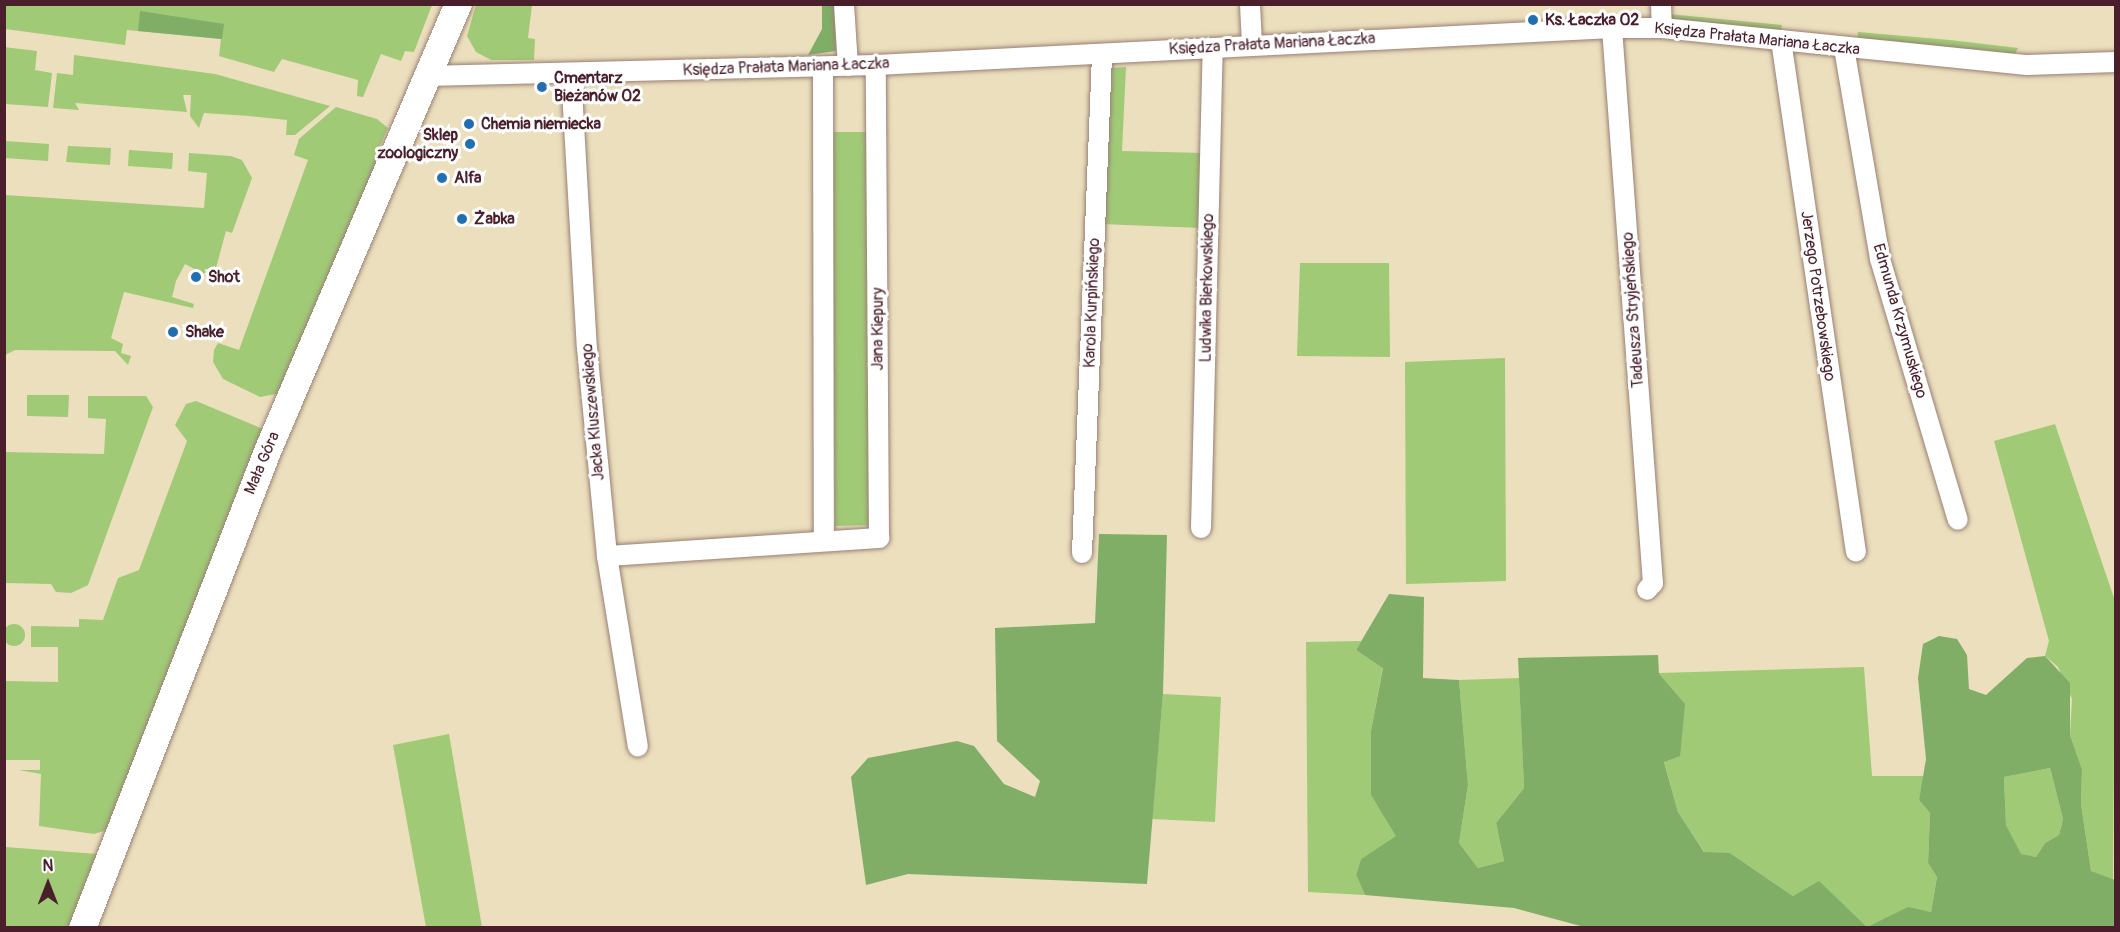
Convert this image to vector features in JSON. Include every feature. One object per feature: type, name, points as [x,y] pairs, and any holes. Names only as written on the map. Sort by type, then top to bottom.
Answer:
[{"type":"street","name":"Mała Góra","points":[[82,927],[195,628],[458,4]]},
{"type":"street","points":[[844,4],[849,66]]},
{"type":"street","points":[[1250,4],[1252,45]]},
{"type":"street","points":[[1661,4],[1662,28]]},
{"type":"street","name":"Księdza Prałata Mariana Łaczka","points":[[426,76],[876,65],[1612,28],[1662,28],[2027,65],[2115,62]]},
{"type":"street","name":"Tadeusza Stryjeńskiego","points":[[1612,28],[1653,583],[1647,590]]},
{"type":"street","name":"Jerzego Potrzebowskiego","points":[[1781,40],[1856,552]]},
{"type":"street","name":"Ludwika Bierkowskiego","points":[[1201,528],[1213,48]]},
{"type":"street","name":"Edmunda Krzymuskiego","points":[[1844,48],[1880,259],[1958,520]]},
{"type":"street","name":"Karola Kurpińskiego","points":[[1082,553],[1102,54]]},
{"type":"street","name":"Jana Kiepury","points":[[607,556],[736,544],[879,538],[876,65]]},
{"type":"street","points":[[823,67],[824,540]]},
{"type":"street","name":"Jacka Kluszewskiego","points":[[571,73],[587,348],[607,556],[638,747]]},
{"type":"green space","points":[[5,5],[432,5],[414,52],[405,51],[401,61],[381,54],[363,97],[357,96],[358,80],[282,59],[274,72],[219,56],[221,39],[127,30],[125,45],[5,29]]},
{"type":"green space","points":[[476,5],[532,5],[528,38],[535,39],[534,60],[491,60],[476,52],[467,36]]},
{"type":"green space","points":[[822,5],[834,5],[836,51],[808,55],[822,29]]},
{"type":"green space","points":[[140,11],[224,24],[222,39],[138,31]]},
{"type":"green space","points":[[1668,14],[1782,25],[1781,31],[1672,20]]},
{"type":"green space","points":[[1858,32],[2018,48],[2015,54],[1857,40]]},
{"type":"green space","points":[[4,47],[37,51],[35,70],[52,73],[48,107],[5,104]]},
{"type":"green space","points":[[74,55],[215,74],[330,106],[295,135],[286,135],[287,120],[249,116],[204,113],[199,128],[190,116],[191,95],[183,95],[187,112],[75,103],[79,110],[53,108],[57,73],[73,75]]},
{"type":"green space","points":[[1126,67],[1122,151],[1205,153],[1201,228],[1101,224],[1108,68]]},
{"type":"green space","points":[[336,107],[377,119],[388,128],[377,152],[383,154],[281,393],[260,397],[223,379],[213,362],[214,350],[218,343],[239,350],[308,160],[294,155],[299,139]]},
{"type":"green space","points":[[831,132],[867,132],[873,525],[835,526]]},
{"type":"green space","points":[[5,141],[49,144],[48,161],[5,158]]},
{"type":"green space","points":[[68,146],[111,148],[110,165],[66,162]]},
{"type":"green space","points":[[129,150],[173,153],[172,169],[128,166]]},
{"type":"green space","points":[[189,153],[231,156],[242,160],[252,178],[232,233],[226,231],[213,279],[185,264],[176,281],[172,297],[194,304],[193,308],[124,292],[111,338],[123,344],[121,353],[131,356],[128,365],[115,351],[15,350],[5,355],[5,195],[204,208],[207,173],[188,171]]},
{"type":"green space","points":[[1300,263],[1389,263],[1390,357],[1297,356]]},
{"type":"green space","points":[[1505,358],[1506,581],[1406,584],[1405,362]]},
{"type":"green space","points":[[27,395],[69,395],[68,417],[27,416]]},
{"type":"green space","points":[[88,396],[146,396],[153,407],[88,585],[71,593],[56,592],[51,584],[5,583],[5,452],[104,454],[106,419],[88,418]]},
{"type":"green space","points":[[196,401],[263,429],[107,830],[94,834],[39,826],[41,774],[19,770],[40,770],[40,760],[5,760],[5,681],[58,682],[58,647],[31,647],[31,626],[79,627],[79,619],[103,620],[118,578],[139,570],[187,441],[175,425],[186,404]]},
{"type":"green space","points":[[2055,424],[2115,601],[2113,883],[2091,871],[2081,804],[2082,769],[2070,735],[2072,699],[2058,667],[2045,656],[2049,641],[1994,441]]},
{"type":"green space","points":[[1099,534],[1167,535],[1163,694],[1147,884],[908,874],[866,885],[851,777],[868,758],[957,741],[974,746],[1004,784],[1035,797],[1040,781],[997,741],[995,628],[1095,623]]},
{"type":"green space","points":[[1389,594],[1424,597],[1423,678],[1459,680],[1468,785],[1459,843],[1478,868],[1504,861],[1496,823],[1524,788],[1518,658],[1658,655],[1659,674],[1685,704],[1680,756],[1664,762],[1678,812],[1704,852],[1730,853],[1793,896],[1819,881],[1867,927],[1908,907],[1931,912],[1937,877],[1928,863],[1930,813],[1919,800],[1926,759],[1918,678],[1923,644],[1939,636],[1957,639],[1967,655],[1969,689],[1986,695],[2027,658],[2045,656],[2070,683],[2070,735],[2082,769],[2081,804],[2091,871],[2115,880],[2115,927],[1588,928],[1514,908],[1365,895],[1356,875],[1361,859],[1396,836],[1371,795],[1371,731],[1383,668],[1356,650]],"holes":[[[2050,768],[2063,819],[2059,835],[2045,843],[2036,857],[2021,854],[2006,825],[2004,777]]]},
{"type":"green space","points":[[14,624],[24,631],[25,635],[18,645],[14,646],[4,639],[3,635],[10,625]]},
{"type":"green space","points":[[1361,641],[1356,650],[1383,667],[1371,731],[1371,795],[1397,836],[1361,859],[1356,875],[1365,895],[1308,892],[1306,642]]},
{"type":"green space","points":[[1864,667],[1872,776],[1924,776],[1919,800],[1930,813],[1928,863],[1937,877],[1931,912],[1908,908],[1867,927],[1819,882],[1793,896],[1730,853],[1705,853],[1678,812],[1664,761],[1659,673]]},
{"type":"green space","points":[[1519,678],[1524,788],[1496,823],[1504,861],[1478,868],[1459,843],[1468,785],[1459,680]]},
{"type":"green space","points":[[1163,694],[1221,697],[1215,822],[1152,819]]},
{"type":"green space","points":[[449,734],[482,927],[426,927],[393,745]]},
{"type":"green space","points":[[2050,768],[2063,819],[2059,835],[2045,843],[2036,857],[2020,854],[2006,825],[2004,777]]},
{"type":"green space","points":[[5,847],[97,854],[68,927],[5,927]]},
{"type":"place","name":"Ks. Łaczka 02","points":[[1533,20]]},
{"type":"place","name":"Cmentarz Bieżanów 02","points":[[542,87]]},
{"type":"place","name":"Chemia niemiecka","points":[[469,124]]},
{"type":"place","name":"Sklep zoologiczny","points":[[470,144]]},
{"type":"place","name":"Alfa","points":[[442,178]]},
{"type":"place","name":"Żabka","points":[[462,219]]},
{"type":"place","name":"Shot","points":[[196,277]]},
{"type":"place","name":"Shake","points":[[173,332]]}]
